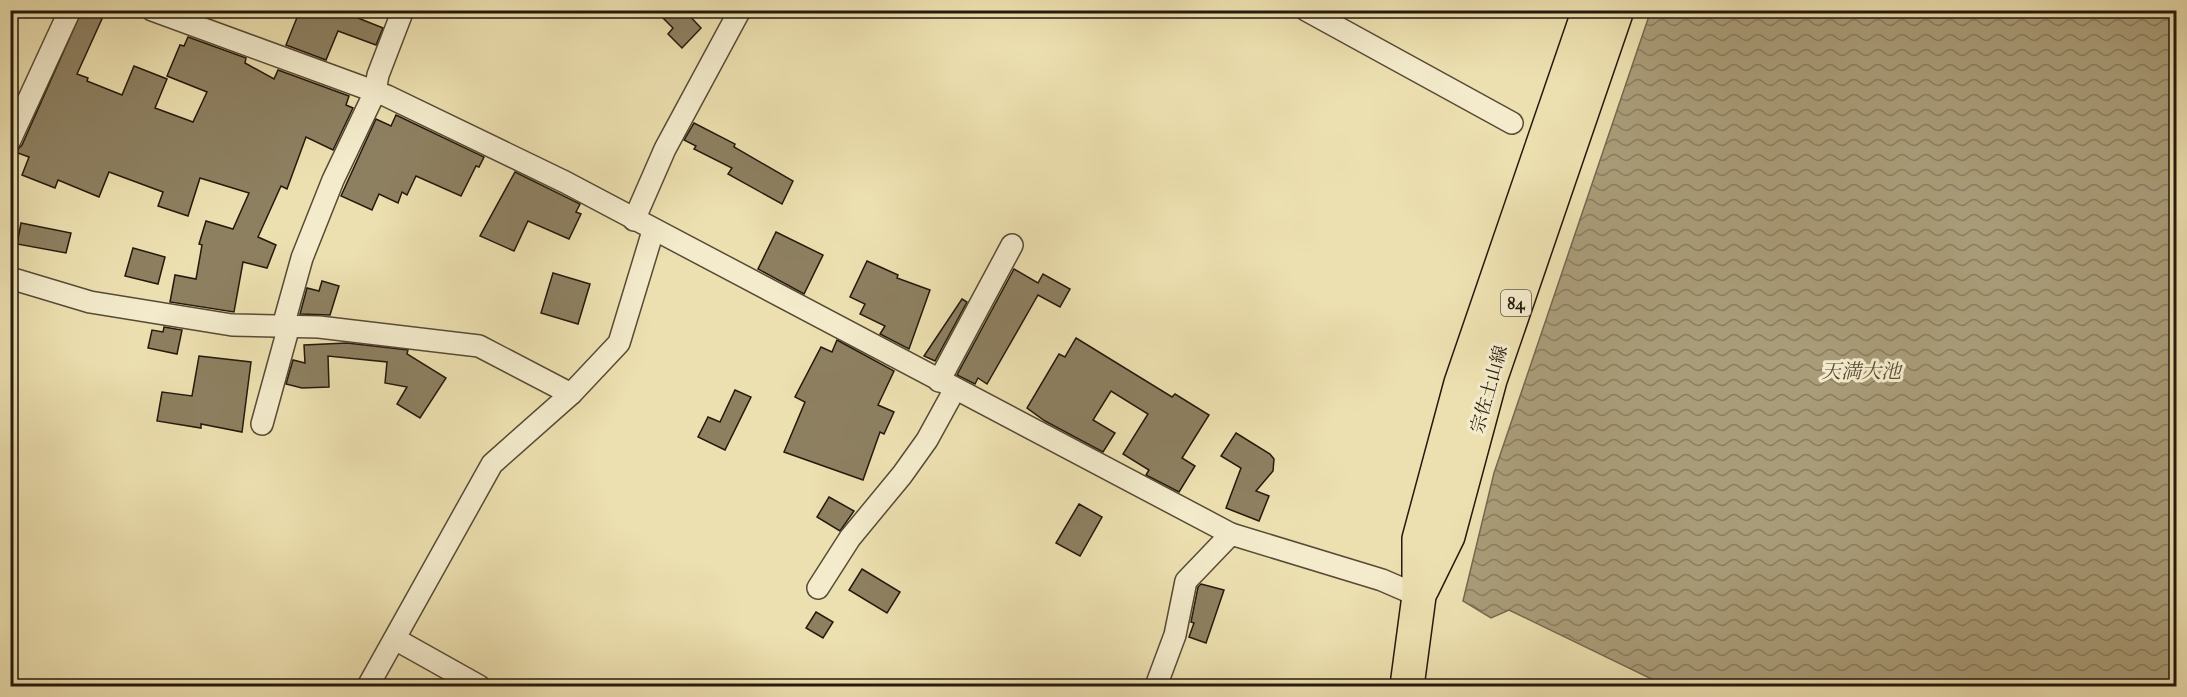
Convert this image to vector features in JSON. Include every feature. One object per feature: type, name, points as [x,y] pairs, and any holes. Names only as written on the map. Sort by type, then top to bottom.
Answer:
[{"type":"main road","name":"宗佐土山線","points":[[1407,687],[1419,596],[1419,539],[1461,383],[1588,10]]},
{"type":"main road","name":"宗佐土山線","points":[[1419,596],[1448,536],[1494,369],[1617,10]]},
{"type":"street","points":[[10,140],[70,10]]},
{"type":"street","points":[[262,424],[302,258],[333,180],[375,92],[378,75],[403,10]]},
{"type":"street","points":[[634,220],[665,149],[740,10]]},
{"type":"street","points":[[1306,10],[1512,123]]},
{"type":"street","points":[[160,12],[375,92],[564,182],[652,231],[1231,534],[1382,580],[1419,596]]},
{"type":"street","points":[[368,687],[492,464],[571,394],[619,343],[652,231]]},
{"type":"street","points":[[818,588],[850,538],[902,475],[927,440],[947,385],[1012,245]]},
{"type":"street","points":[[10,278],[90,302],[232,325],[319,327],[479,346],[571,394]]},
{"type":"street","points":[[1156,687],[1175,635],[1186,581],[1231,534]]},
{"type":"street","points":[[395,639],[479,687]]},
{"type":"water","name":"天満大池","points":[[1651,10],[2176,11],[2176,686],[1666,686],[1509,610],[1491,618],[1463,601],[1494,473]]},
{"type":"building","points":[[82,10],[106,10],[77,74],[88,78],[87,81],[122,95],[134,66],[167,79],[155,108],[193,122],[207,92],[167,76],[180,45],[184,46],[188,37],[246,58],[245,63],[274,79],[278,70],[349,96],[346,105],[353,108],[333,150],[306,137],[287,189],[281,186],[258,237],[276,245],[267,268],[243,262],[234,312],[170,302],[175,275],[196,279],[202,245],[199,244],[206,221],[233,229],[249,193],[200,178],[188,216],[158,206],[163,192],[109,172],[99,197],[58,180],[55,188],[22,175],[29,157],[15,152],[22,145]]},
{"type":"building","points":[[300,10],[338,10],[383,28],[376,45],[338,31],[326,60],[286,45]]},
{"type":"building","points":[[655,10],[684,10],[701,28],[682,48],[668,34],[673,28]]},
{"type":"building","points":[[396,115],[484,157],[479,167],[476,166],[461,196],[416,176],[407,195],[402,192],[398,203],[379,194],[372,210],[341,196],[376,119],[391,126]]},
{"type":"building","points":[[694,123],[735,144],[734,147],[793,181],[782,204],[728,174],[732,168],[694,149],[696,146],[684,140]]},
{"type":"building","points":[[515,172],[580,204],[576,212],[581,214],[569,239],[528,221],[514,251],[480,236]]},
{"type":"building","points":[[21,223],[71,233],[66,253],[17,244]]},
{"type":"building","points":[[776,232],[823,255],[804,294],[758,269]]},
{"type":"building","points":[[133,248],[165,257],[158,284],[125,276]]},
{"type":"building","points":[[867,261],[898,275],[897,278],[930,290],[909,349],[880,334],[885,326],[860,314],[865,304],[850,297]]},
{"type":"building","points":[[1014,269],[1038,283],[1043,274],[1070,289],[1060,307],[1038,295],[987,384],[978,378],[975,384],[957,375]]},
{"type":"building","points":[[553,273],[590,284],[578,324],[541,313]]},
{"type":"building","points":[[322,281],[339,286],[330,315],[300,314],[307,288],[319,291]]},
{"type":"building","points":[[962,299],[967,302],[935,361],[924,356]]},
{"type":"building","points":[[164,327],[182,330],[177,354],[148,348],[152,330],[163,332]]},
{"type":"building","points":[[1076,338],[1172,397],[1175,394],[1209,415],[1182,458],[1195,466],[1179,492],[1146,475],[1149,470],[1123,454],[1148,414],[1111,391],[1093,420],[1115,433],[1103,452],[1045,421],[1027,408],[1059,354],[1065,357]]},
{"type":"building","points":[[837,340],[894,371],[878,405],[894,412],[884,434],[880,432],[863,480],[784,452],[805,402],[795,397],[821,347],[832,352]]},
{"type":"building","points":[[347,343],[408,350],[407,354],[446,378],[420,418],[397,404],[407,387],[385,383],[387,362],[328,356],[329,387],[302,388],[286,384],[293,360],[305,363],[304,345]]},
{"type":"building","points":[[199,356],[251,362],[242,432],[201,424],[201,428],[157,421],[162,392],[192,396]]},
{"type":"building","points":[[735,390],[751,397],[725,450],[698,437],[708,417],[720,422]]},
{"type":"building","points":[[1236,433],[1270,454],[1274,459],[1273,471],[1256,491],[1269,496],[1259,521],[1226,508],[1241,468],[1221,456]]},
{"type":"building","points":[[829,497],[854,511],[840,531],[817,517]]},
{"type":"building","points":[[1079,504],[1102,517],[1080,556],[1056,543]]},
{"type":"building","points":[[862,569],[900,592],[887,613],[849,590]]},
{"type":"building","points":[[1201,584],[1224,590],[1206,643],[1189,637],[1194,623],[1191,622],[1198,587]]},
{"type":"building","points":[[816,612],[833,622],[823,638],[806,628]]}]
